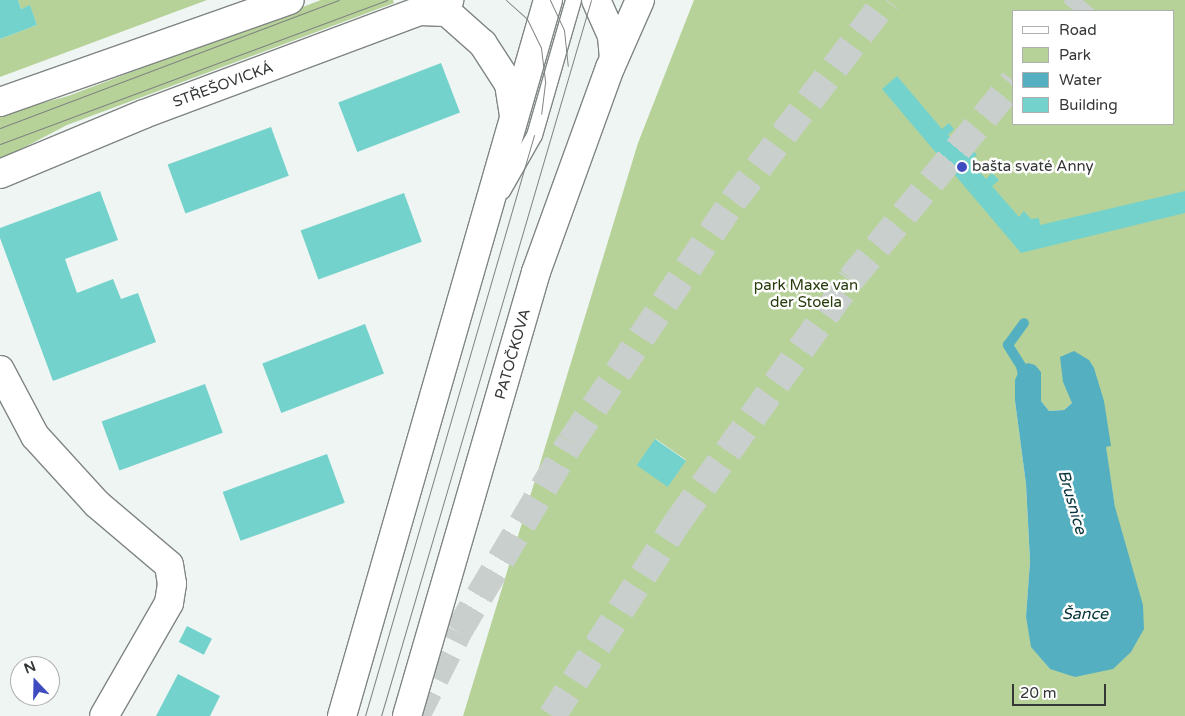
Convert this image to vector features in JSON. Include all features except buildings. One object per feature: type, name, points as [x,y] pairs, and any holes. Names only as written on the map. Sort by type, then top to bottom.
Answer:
[{"type":"main road","points":[[0,102],[290,0]]},
{"type":"main road","name":"STŘEŠOVICKÁ","points":[[0,174],[144,114],[448,0]]},
{"type":"main road","points":[[342,716],[548,0]]},
{"type":"main road","points":[[596,0],[612,36],[614,58]]},
{"type":"main road","name":"PATOČKOVA","points":[[408,716],[536,272],[614,58],[640,0]]},
{"type":"main road","points":[[420,11],[447,12],[487,48],[508,84],[514,116]]},
{"type":"main road","points":[[0,370],[35,436],[96,504],[169,565],[172,584],[169,603],[104,716]]},
{"type":"lane","points":[[482,227],[534,135],[573,0]]},
{"type":"green space","points":[[18,0],[207,0],[0,77],[0,39],[37,25],[30,6],[21,9]]},
{"type":"green space","points":[[321,0],[393,0],[394,3],[67,125],[0,160],[0,115],[68,96]]},
{"type":"green space","name":"park Maxe van der Stoela","points":[[694,0],[1185,0],[1185,716],[463,716],[638,143]],"holes":[[[1041,372],[1041,401],[1049,411],[1064,410],[1073,402],[1063,382],[1110,446],[1105,447],[1115,507],[1050,669],[1032,647],[1026,617],[1030,561],[1026,484],[1015,401],[1015,380]],[[656,439],[686,460],[668,486],[637,465]]]},
{"type":"water","name":"Šance","points":[[1074,351],[1089,360],[1094,368],[1104,401],[1111,446],[1106,447],[1115,507],[1143,605],[1144,629],[1131,652],[1113,669],[1075,677],[1050,669],[1031,647],[1026,617],[1030,561],[1026,484],[1015,401],[1015,380],[1021,366],[1028,363],[1035,365],[1041,372],[1041,401],[1049,411],[1064,410],[1072,403],[1063,382],[1060,357]]},
{"type":"waterway","name":"Brusnice","points":[[1024,323],[1008,345],[1021,366],[1024,379]]},
{"type":"tunnel","points":[[416,716],[458,632],[571,442],[733,201],[886,0]]},
{"type":"tunnel","points":[[1075,10],[1083,0]]},
{"type":"tunnel","points":[[552,716],[679,520],[851,279],[1012,83]]},
{"type":"tram line","points":[[0,128],[339,0]]},
{"type":"tram line","points":[[0,144],[387,0]]},
{"type":"tram line","points":[[506,0],[527,19],[541,48],[545,83],[541,114]]},
{"type":"tram line","points":[[550,0],[564,30],[568,66]]},
{"type":"tram line","points":[[381,716],[591,0]]},
{"type":"tram line","points":[[365,716],[534,135]]},
{"type":"place","name":"bašta svaté Anny","points":[[962,167]]}]
